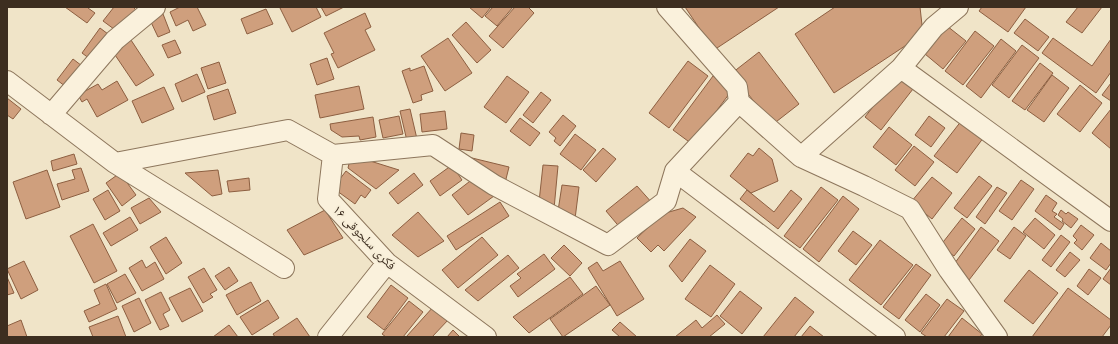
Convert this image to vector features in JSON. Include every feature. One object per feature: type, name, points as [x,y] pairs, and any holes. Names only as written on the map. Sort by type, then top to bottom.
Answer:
[{"type":"street","points":[[51,115],[115,40],[155,7]]},
{"type":"street","points":[[667,7],[737,87],[739,102],[801,156],[910,209],[949,270],[997,337]]},
{"type":"street","points":[[801,156],[901,68],[934,27],[958,7]]},
{"type":"street","points":[[901,68],[1111,221]]},
{"type":"street","points":[[7,81],[115,163],[284,268]]},
{"type":"street","points":[[115,163],[288,130],[333,155],[434,145],[494,185],[608,245],[666,201],[675,171],[739,102]]},
{"type":"street","name":"فکری سلجوقی ۱۶","points":[[333,155],[328,199],[387,263],[486,337]]},
{"type":"street","points":[[675,171],[894,337]]},
{"type":"street","points":[[328,337],[387,263]]},
{"type":"building","points":[[65,7],[89,7],[88,8],[95,13],[87,23]]},
{"type":"building","points":[[114,7],[133,7],[136,10],[118,32],[103,21]]},
{"type":"building","points":[[180,7],[197,7],[206,25],[193,31],[188,20],[176,26],[170,12]]},
{"type":"building","points":[[316,7],[321,17],[292,32],[280,8]]},
{"type":"building","points":[[321,7],[344,7],[326,16]]},
{"type":"building","points":[[469,7],[491,7],[482,18]]},
{"type":"building","points":[[493,7],[513,7],[497,26],[485,16]]},
{"type":"building","points":[[515,7],[528,7],[534,13],[503,48],[489,36]]},
{"type":"building","points":[[685,7],[779,7],[714,50]]},
{"type":"building","points":[[835,7],[920,7],[923,34],[834,93],[795,34]]},
{"type":"building","points":[[982,7],[1026,7],[1008,32],[979,11]]},
{"type":"building","points":[[1078,7],[1102,7],[1082,33],[1066,22]]},
{"type":"building","points":[[266,9],[273,24],[247,34],[241,19]]},
{"type":"building","points":[[365,13],[371,27],[365,30],[375,50],[338,68],[331,54],[334,53],[324,33]]},
{"type":"building","points":[[163,14],[170,32],[158,37],[150,20]]},
{"type":"building","points":[[1025,19],[1049,37],[1038,51],[1014,33]]},
{"type":"building","points":[[466,22],[491,50],[477,63],[452,35]]},
{"type":"building","points":[[947,26],[966,41],[943,69],[925,54]]},
{"type":"building","points":[[100,28],[112,37],[94,62],[82,53]]},
{"type":"building","points":[[975,31],[994,46],[963,85],[945,71]]},
{"type":"building","points":[[129,37],[154,75],[136,86],[111,49]]},
{"type":"building","points":[[448,38],[472,73],[445,91],[421,56]]},
{"type":"building","points":[[1053,38],[1092,66],[1111,39],[1111,72],[1096,93],[1042,53]]},
{"type":"building","points":[[1001,39],[1016,51],[981,98],[966,86]]},
{"type":"building","points":[[175,40],[181,53],[168,58],[162,45]]},
{"type":"building","points":[[1022,45],[1039,58],[1009,98],[992,85]]},
{"type":"building","points":[[759,52],[799,104],[772,125],[732,73]]},
{"type":"building","points":[[327,58],[334,79],[317,85],[310,64]]},
{"type":"building","points":[[73,59],[86,69],[70,90],[57,80]]},
{"type":"building","points":[[688,61],[708,76],[669,128],[649,113]]},
{"type":"building","points":[[219,62],[226,83],[208,89],[201,68]]},
{"type":"building","points":[[1040,63],[1053,73],[1025,110],[1012,101]]},
{"type":"building","points":[[424,66],[433,91],[421,95],[422,100],[413,103],[402,71],[410,68],[410,71]]},
{"type":"building","points":[[197,74],[205,92],[182,102],[175,84]]},
{"type":"building","points":[[1052,75],[1069,88],[1044,122],[1027,110]]},
{"type":"building","points":[[507,76],[529,92],[506,123],[484,107]]},
{"type":"building","points":[[713,76],[732,90],[692,144],[673,130]]},
{"type":"building","points":[[897,76],[913,89],[881,130],[865,117]]},
{"type":"building","points":[[117,81],[128,100],[97,117],[87,99],[82,102],[78,95],[98,84],[102,90]]},
{"type":"building","points":[[1111,83],[1111,101],[1102,95]]},
{"type":"building","points":[[1080,85],[1102,103],[1080,132],[1057,114]]},
{"type":"building","points":[[359,86],[364,109],[320,118],[315,95]]},
{"type":"building","points":[[164,87],[174,109],[142,123],[132,101]]},
{"type":"building","points":[[228,89],[236,113],[214,120],[207,96]]},
{"type":"building","points":[[541,92],[551,100],[533,123],[523,115]]},
{"type":"building","points":[[7,98],[21,109],[13,119],[7,115]]},
{"type":"building","points":[[410,109],[417,139],[407,141],[400,111]]},
{"type":"building","points":[[1111,109],[1111,149],[1092,133]]},
{"type":"building","points":[[445,111],[447,129],[422,132],[420,114]]},
{"type":"building","points":[[563,115],[576,126],[560,146],[554,141],[556,138],[549,132]]},
{"type":"building","points":[[399,116],[403,134],[383,138],[379,120]]},
{"type":"building","points":[[929,116],[945,128],[931,147],[915,135]]},
{"type":"building","points":[[373,117],[376,137],[360,140],[359,136],[342,137],[331,130],[330,124]]},
{"type":"building","points":[[520,118],[540,133],[530,146],[510,131]]},
{"type":"building","points":[[962,120],[984,137],[957,173],[934,156]]},
{"type":"building","points":[[889,127],[912,145],[896,165],[873,147]]},
{"type":"building","points":[[461,133],[474,135],[472,151],[459,149]]},
{"type":"building","points":[[575,134],[596,150],[581,170],[560,154]]},
{"type":"building","points":[[914,146],[934,162],[915,186],[895,170]]},
{"type":"building","points":[[603,148],[616,159],[596,182],[583,170]]},
{"type":"building","points":[[759,148],[772,159],[778,181],[751,193],[730,176],[748,153],[753,156]]},
{"type":"building","points":[[74,154],[77,164],[53,171],[51,161]]},
{"type":"building","points":[[351,155],[399,170],[376,189],[348,168]]},
{"type":"building","points":[[468,157],[509,167],[505,183]]},
{"type":"building","points":[[452,165],[462,180],[440,196],[430,181]]},
{"type":"building","points":[[543,165],[558,166],[554,209],[539,202]]},
{"type":"building","points":[[81,168],[89,191],[62,200],[57,184],[75,179],[72,170]]},
{"type":"building","points":[[47,170],[60,207],[26,219],[13,182]]},
{"type":"building","points":[[218,170],[222,194],[212,196],[185,173]]},
{"type":"building","points":[[346,171],[371,190],[365,198],[361,195],[355,204],[333,188]]},
{"type":"building","points":[[120,173],[136,195],[122,206],[106,183]]},
{"type":"building","points":[[414,173],[423,185],[398,204],[389,193]]},
{"type":"building","points":[[478,175],[494,196],[468,215],[452,195]]},
{"type":"building","points":[[979,176],[992,186],[967,218],[954,208]]},
{"type":"building","points":[[932,177],[952,193],[932,219],[911,202]]},
{"type":"building","points":[[249,178],[250,190],[229,192],[227,181]]},
{"type":"building","points":[[1021,180],[1034,189],[1012,220],[999,211]]},
{"type":"building","points":[[562,185],[579,187],[575,219],[558,211]]},
{"type":"building","points":[[637,186],[653,204],[622,230],[606,211]]},
{"type":"building","points":[[821,187],[838,200],[800,248],[784,236]]},
{"type":"building","points":[[997,187],[1007,193],[985,224],[976,217]]},
{"type":"building","points":[[108,190],[120,211],[105,220],[93,199]]},
{"type":"building","points":[[747,190],[774,212],[791,190],[802,199],[778,229],[740,199]]},
{"type":"building","points":[[1046,195],[1057,203],[1052,211],[1057,214],[1054,217],[1064,224],[1060,230],[1035,211]]},
{"type":"building","points":[[843,196],[859,209],[819,262],[803,249]]},
{"type":"building","points":[[149,198],[161,212],[140,224],[131,208]]},
{"type":"building","points":[[500,202],[509,216],[456,250],[447,236]]},
{"type":"building","points":[[683,208],[696,217],[664,251],[658,245],[651,252],[637,238],[662,214]]},
{"type":"building","points":[[325,210],[343,238],[304,255],[287,230]]},
{"type":"building","points":[[1061,210],[1066,214],[1068,212],[1078,219],[1071,228],[1062,221],[1063,219],[1058,215]]},
{"type":"building","points":[[418,212],[444,241],[418,257],[392,235]]},
{"type":"building","points":[[130,217],[138,230],[111,246],[103,233]]},
{"type":"building","points":[[962,218],[975,229],[954,256],[940,246]]},
{"type":"building","points":[[1035,218],[1055,235],[1044,249],[1023,232]]},
{"type":"building","points":[[93,224],[117,271],[94,283],[70,236]]},
{"type":"building","points":[[1081,225],[1094,235],[1082,250],[1074,243],[1077,240],[1073,236]]},
{"type":"building","points":[[981,227],[999,241],[969,280],[952,267]]},
{"type":"building","points":[[1014,227],[1026,236],[1010,259],[997,250]]},
{"type":"building","points":[[853,231],[872,245],[856,265],[838,251]]},
{"type":"building","points":[[1061,235],[1070,242],[1051,267],[1042,260]]},
{"type":"building","points":[[166,237],[182,263],[166,274],[150,247]]},
{"type":"building","points":[[482,237],[498,255],[458,288],[442,270]]},
{"type":"building","points":[[690,239],[706,251],[682,282],[669,266]]},
{"type":"building","points":[[880,240],[913,265],[881,305],[849,280]]},
{"type":"building","points":[[1101,243],[1111,251],[1111,263],[1106,270],[1090,258]]},
{"type":"building","points":[[564,245],[582,263],[570,276],[551,258]]},
{"type":"building","points":[[1070,252],[1080,260],[1065,277],[1056,270]]},
{"type":"building","points":[[544,254],[555,269],[518,297],[510,286],[521,278],[517,274]]},
{"type":"building","points":[[508,255],[519,268],[478,301],[465,290]]},
{"type":"building","points":[[142,260],[146,268],[155,262],[164,279],[142,291],[129,268]]},
{"type":"building","points":[[24,261],[38,290],[21,299],[7,269]]},
{"type":"building","points":[[620,261],[644,299],[617,316],[588,268],[597,262],[603,271]]},
{"type":"building","points":[[916,264],[931,275],[899,319],[883,307]]},
{"type":"building","points":[[710,265],[735,284],[711,317],[685,299]]},
{"type":"building","points":[[229,267],[238,281],[225,290],[215,276]]},
{"type":"building","points":[[204,268],[217,290],[210,294],[213,297],[203,303],[188,277]]},
{"type":"building","points":[[1111,268],[1111,285],[1103,279]]},
{"type":"building","points":[[1089,269],[1101,278],[1088,295],[1077,286]]},
{"type":"building","points":[[1029,270],[1058,293],[1033,324],[1004,301]]},
{"type":"building","points":[[125,274],[136,293],[117,303],[107,284]]},
{"type":"building","points":[[7,277],[14,293],[7,295]]},
{"type":"building","points":[[570,277],[583,294],[529,333],[513,317]]},
{"type":"building","points":[[251,282],[261,301],[237,315],[226,295]]},
{"type":"building","points":[[106,284],[117,309],[89,322],[84,311],[100,304],[94,290]]},
{"type":"building","points":[[391,285],[408,298],[384,330],[367,317]]},
{"type":"building","points":[[596,286],[610,305],[563,337],[550,319]]},
{"type":"building","points":[[190,288],[203,311],[182,322],[169,298]]},
{"type":"building","points":[[1068,288],[1111,320],[1111,325],[1102,337],[1032,337]]},
{"type":"building","points":[[740,291],[762,308],[742,334],[720,316]]},
{"type":"building","points":[[161,292],[170,310],[163,314],[169,326],[160,330],[145,300]]},
{"type":"building","points":[[926,294],[940,305],[920,332],[905,320]]},
{"type":"building","points":[[795,297],[814,312],[794,337],[763,337]]},
{"type":"building","points":[[139,298],[151,323],[134,332],[122,306]]},
{"type":"building","points":[[947,299],[964,311],[944,337],[927,337],[921,333]]},
{"type":"building","points":[[268,300],[279,318],[252,335],[240,317]]},
{"type":"building","points":[[409,301],[423,312],[403,337],[386,337],[382,334]]},
{"type":"building","points":[[434,306],[449,319],[432,337],[406,337]]},
{"type":"building","points":[[717,315],[725,324],[709,337],[675,337],[696,320],[702,328]]},
{"type":"building","points":[[118,316],[126,337],[93,337],[89,327]]},
{"type":"building","points":[[297,318],[310,337],[275,337],[273,334]]},
{"type":"building","points":[[962,318],[982,334],[980,337],[948,337]]},
{"type":"building","points":[[21,320],[27,337],[7,337],[7,326]]},
{"type":"building","points":[[620,322],[637,337],[620,337],[612,330]]},
{"type":"building","points":[[229,325],[238,337],[213,337]]},
{"type":"building","points":[[810,326],[824,337],[801,337]]},
{"type":"building","points":[[453,330],[460,337],[447,337]]}]
